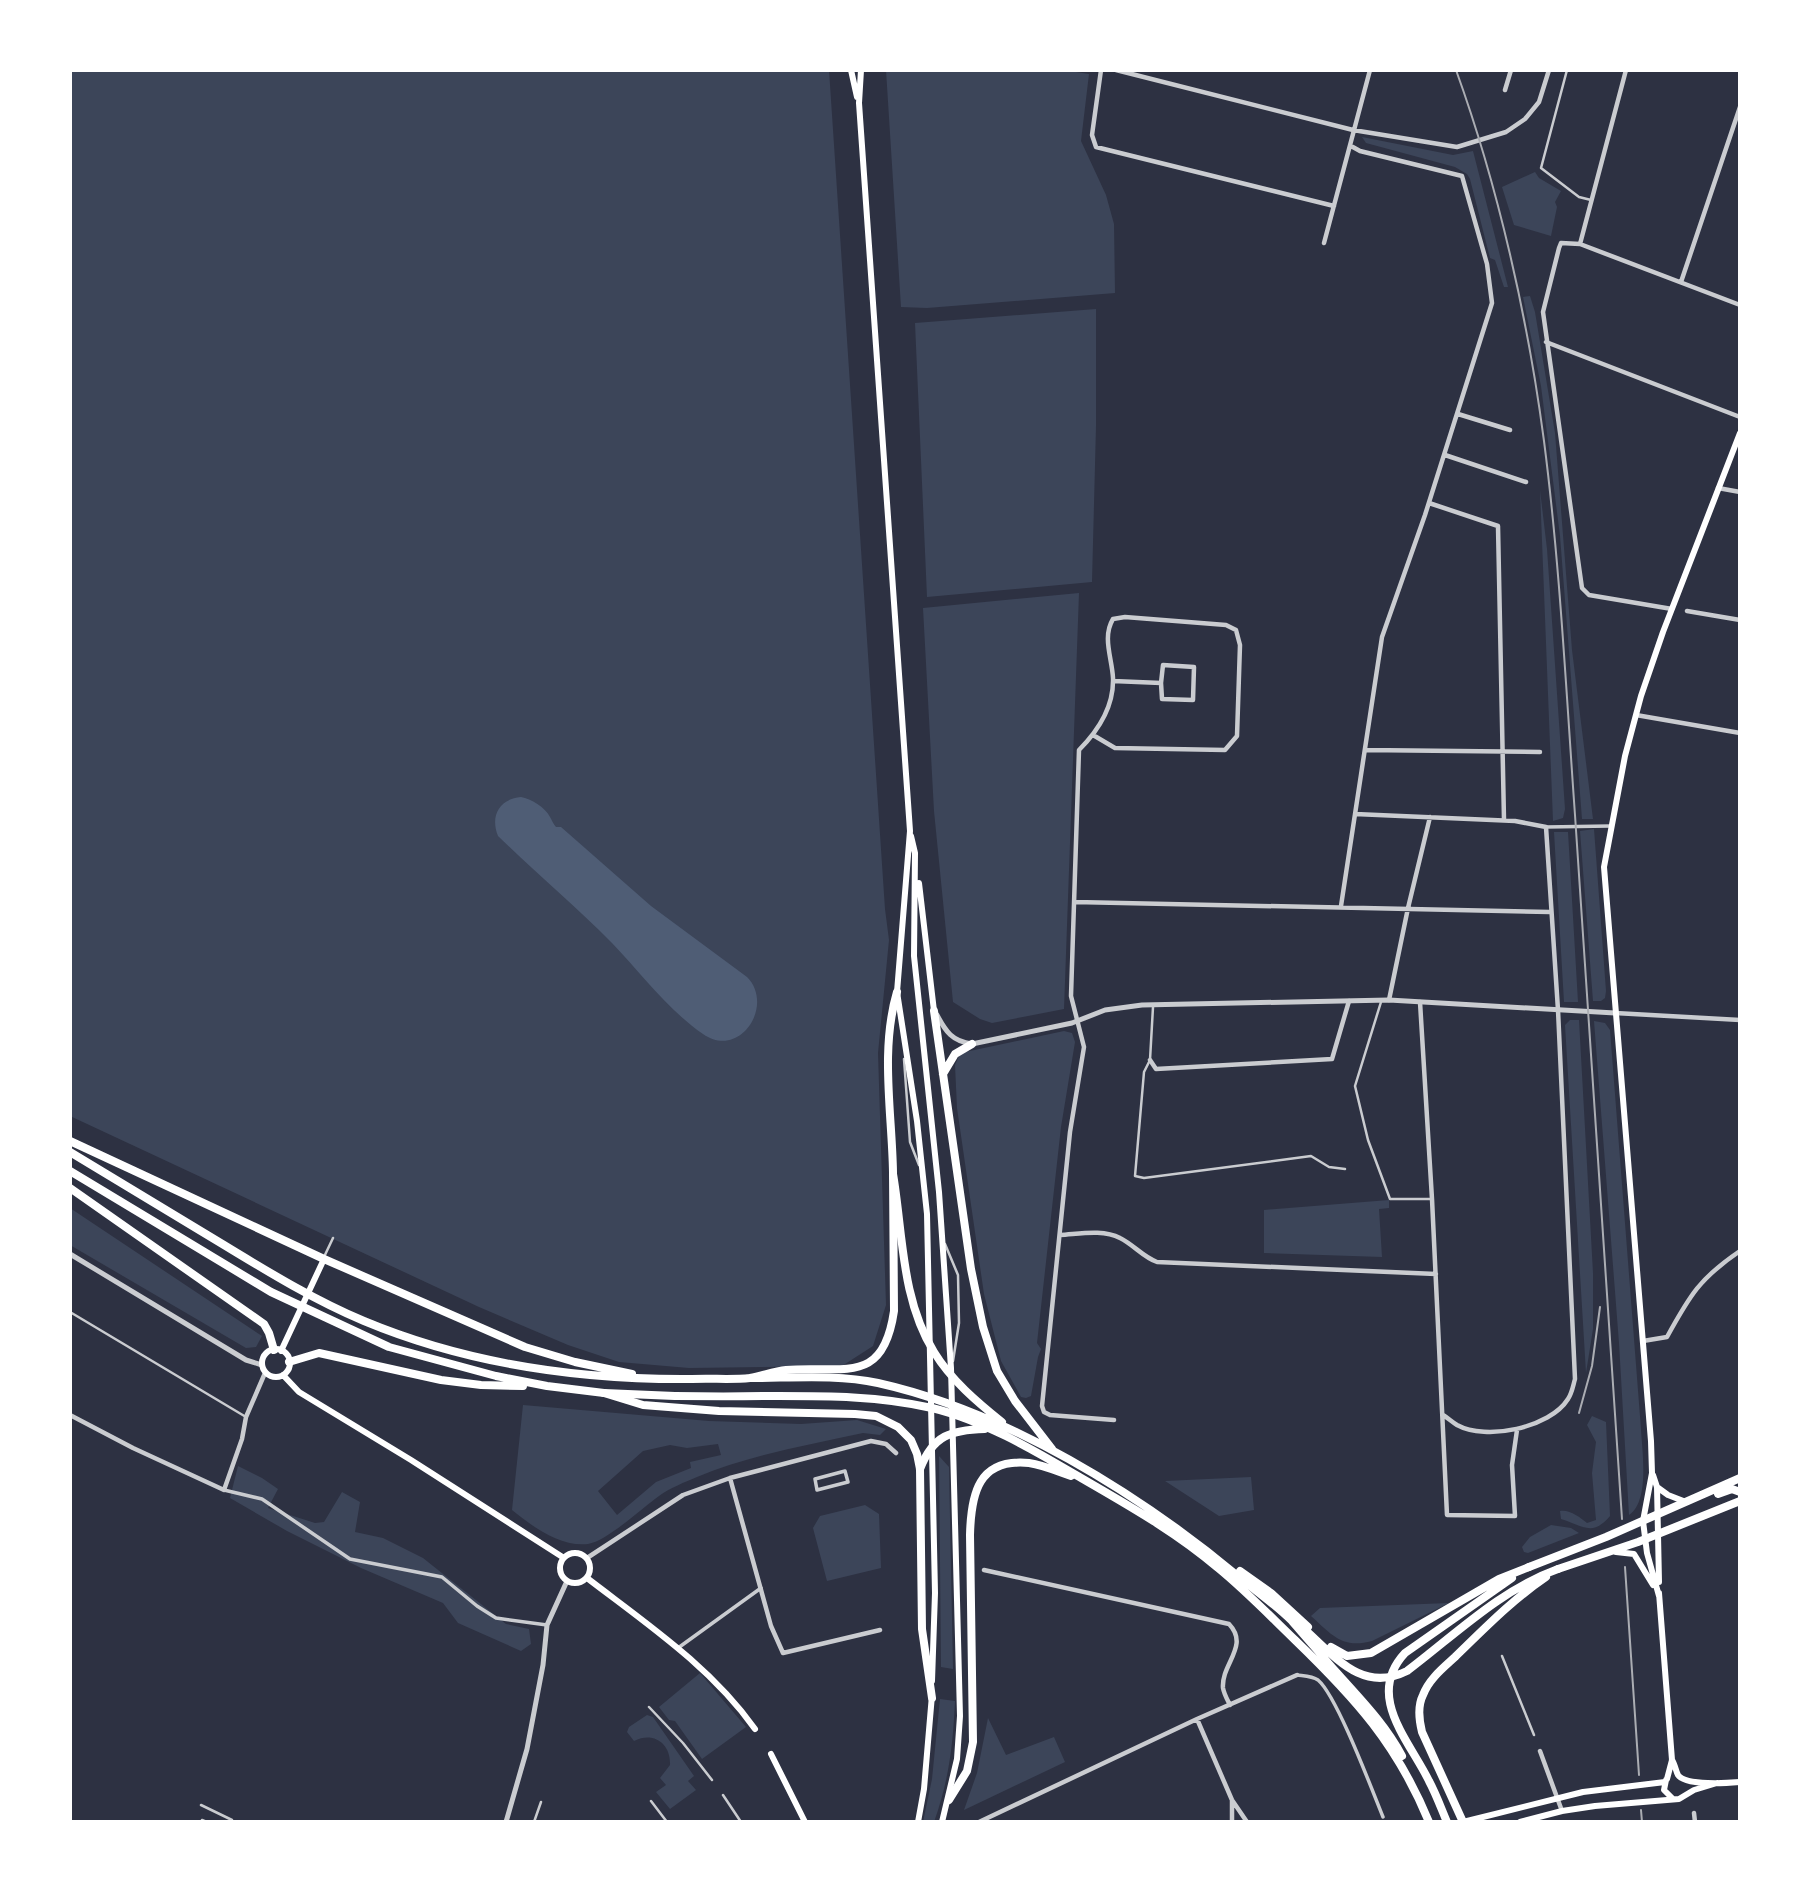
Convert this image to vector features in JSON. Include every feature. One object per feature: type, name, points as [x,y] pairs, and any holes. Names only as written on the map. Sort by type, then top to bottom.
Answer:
[{"type":"highway","points":[[751,1378],[785,1370],[849,1369],[874,1359],[886,1346],[894,1311],[894,1200],[889,1057],[891,1013],[897,992]]},
{"type":"highway","points":[[934,1011],[983,1327],[997,1371],[1055,1458]]},
{"type":"highway","points":[[943,1074],[955,1054],[971,1044]]},
{"type":"highway","points":[[70,1141],[324,1259],[525,1347],[575,1362],[618,1369],[643,1378]]},
{"type":"highway","points":[[70,1152],[278,1278],[364,1321],[442,1347],[517,1366],[564,1373],[643,1378],[824,1378],[874,1382],[949,1404],[996,1423],[1024,1436],[1055,1458]]},
{"type":"highway","points":[[70,1171],[271,1292],[389,1347],[446,1364],[547,1386],[604,1393],[678,1397],[825,1396],[904,1403],[957,1416],[1055,1458],[1122,1492],[1271,1593],[1338,1653],[1347,1656],[1371,1653],[1499,1578],[1658,1515],[1740,1478]]},
{"type":"highway","points":[[70,1188],[264,1325],[278,1350]]},
{"type":"highway","points":[[894,1200],[912,1300],[925,1336],[935,1354],[971,1397],[1084,1479],[1179,1539],[1217,1567],[1271,1598],[1345,1666],[1358,1674],[1371,1678],[1397,1676],[1514,1589],[1534,1578],[1658,1534],[1740,1501]]},
{"type":"highway","points":[[289,1362],[319,1353],[441,1380],[481,1385],[547,1386]]},
{"type":"highway","points":[[604,1393],[643,1405],[676,1408],[876,1416],[888,1420],[906,1434],[917,1454],[920,1469],[922,1629],[932,1698]]},
{"type":"highway","points":[[920,1469],[930,1446],[948,1434],[965,1430],[1003,1431],[1024,1436]]},
{"type":"highway","points":[[949,1800],[967,1771],[973,1742],[970,1507],[974,1493],[985,1476],[1006,1464],[1032,1464],[1084,1479]]},
{"type":"highway","points":[[1688,1502],[1700,1501],[1732,1489],[1740,1492]]},
{"type":"highway","points":[[1194,1540],[1290,1619],[1388,1730],[1420,1790],[1432,1822]]},
{"type":"highway","points":[[1217,1567],[1309,1653],[1351,1697],[1396,1755],[1432,1822]]},
{"type":"highway","points":[[1447,1822],[1430,1783],[1392,1714],[1388,1689],[1393,1668],[1405,1653],[1529,1567]]},
{"type":"highway","points":[[1463,1822],[1422,1732],[1419,1707],[1426,1688],[1524,1592],[1559,1569]]},
{"type":"main road","points":[[851,70],[859,103]]},
{"type":"main road","points":[[861,70],[859,103],[910,831],[897,992],[927,1214],[935,1593],[932,1698],[918,1822]]},
{"type":"main road","points":[[1671,1798],[1664,1790],[1672,1760],[1659,1596],[1657,1487],[1653,1473],[1604,867],[1610,825],[1635,715],[1672,609],[1740,433]]},
{"type":"main road","points":[[910,831],[934,1011]]},
{"type":"main road","points":[[915,853],[914,956],[941,1214],[951,1368],[960,1716],[957,1759],[942,1822]]},
{"type":"main road","points":[[278,1350],[289,1362],[288,1370],[283,1375],[274,1377],[265,1373],[262,1365],[266,1353],[278,1350],[292,1327],[324,1259]]},
{"type":"main road","points":[[283,1375],[299,1392],[564,1558]]},
{"type":"main road","points":[[1653,1473],[1643,1521],[1644,1539],[1659,1596]]},
{"type":"main road","points":[[1657,1487],[1668,1495],[1688,1502]]},
{"type":"main road","points":[[574,1553],[587,1558],[591,1567],[587,1578],[579,1584],[566,1581],[560,1570],[564,1558],[574,1553]]},
{"type":"main road","points":[[1607,1553],[1634,1554],[1659,1596]]},
{"type":"main road","points":[[587,1578],[678,1648],[721,1686],[755,1728]]},
{"type":"main road","points":[[771,1754],[805,1822]]},
{"type":"main road","points":[[1672,1760],[1688,1786],[1686,1794]]},
{"type":"main road","points":[[1463,1822],[1559,1797],[1681,1777],[1717,1783],[1740,1782]]},
{"type":"main road","points":[[1520,1822],[1562,1811],[1679,1799],[1717,1783]]},
{"type":"street","points":[[1101,70],[1092,135],[1096,147],[1334,206]]},
{"type":"street","points":[[1116,70],[1353,130],[1457,148],[1495,137],[1514,128],[1533,111],[1543,94],[1549,70]]},
{"type":"street","points":[[1324,243],[1370,70]]},
{"type":"street","points":[[1505,90],[1511,70]]},
{"type":"street","points":[[1580,244],[1626,70]]},
{"type":"street","points":[[1681,282],[1740,107]]},
{"type":"street","points":[[1340,906],[1382,637],[1445,455],[1492,303],[1487,264],[1464,178],[1457,173],[1360,151],[1351,146]]},
{"type":"street","points":[[1672,609],[1589,595],[1582,588],[1543,312],[1561,243],[1580,244],[1740,305]]},
{"type":"street","points":[[1546,342],[1740,418]]},
{"type":"street","points":[[1458,414],[1510,430]]},
{"type":"street","points":[[1445,455],[1526,482]]},
{"type":"street","points":[[1718,488],[1740,492]]},
{"type":"street","points":[[1429,503],[1498,526],[1504,820]]},
{"type":"street","points":[[1687,611],[1740,620]]},
{"type":"street","points":[[1093,735],[1115,748],[1225,750],[1237,736],[1240,645],[1236,630],[1226,625],[1125,617],[1113,619],[1107,629],[1113,681],[1106,716],[1079,750],[1071,996],[1072,1009],[1084,1047],[1070,1132],[1042,1406],[1044,1412],[1050,1415],[1114,1420]]},
{"type":"street","points":[[1163,665],[1194,667],[1193,700],[1162,699],[1161,683],[1163,665]]},
{"type":"street","points":[[1113,681],[1161,683]]},
{"type":"street","points":[[1635,715],[1740,733]]},
{"type":"street","points":[[1365,750],[1540,752]]},
{"type":"street","points":[[1355,814],[1504,820],[1555,828],[1610,825]]},
{"type":"street","points":[[1389,1000],[1430,817]]},
{"type":"street","points":[[1443,1415],[1458,1426],[1473,1430],[1517,1430],[1541,1421],[1561,1408],[1573,1391],[1575,1378],[1558,1010],[1546,827]]},
{"type":"street","points":[[1075,902],[1550,912]]},
{"type":"street","points":[[934,1011],[947,1033],[959,1042],[971,1044],[1077,1021],[1120,1007],[1153,1005],[1389,1000],[1740,1020]]},
{"type":"street","points":[[1150,1060],[1156,1069],[1332,1059],[1349,1001]]},
{"type":"street","points":[[1420,1002],[1447,1515],[1516,1516],[1511,1465],[1517,1430]]},
{"type":"street","points":[[1060,1235],[1106,1233],[1157,1262],[1436,1274]]},
{"type":"street","points":[[1643,1341],[1667,1337],[1703,1278],[1740,1251]]},
{"type":"street","points":[[70,1254],[246,1360],[262,1365]]},
{"type":"street","points":[[223,1490],[242,1439],[246,1417],[265,1373]]},
{"type":"street","points":[[70,1415],[223,1490],[262,1499],[350,1559],[442,1577],[496,1618],[547,1625]]},
{"type":"street","points":[[587,1558],[683,1495],[730,1478],[871,1441],[886,1444],[896,1453]]},
{"type":"street","points":[[845,1471],[848,1482],[817,1490],[815,1479],[845,1471]]},
{"type":"street","points":[[730,1478],[771,1626],[783,1653],[880,1630]]},
{"type":"street","points":[[984,1570],[1229,1624],[1237,1632],[1238,1640],[1224,1676],[1223,1690],[1230,1704]]},
{"type":"street","points":[[506,1822],[527,1749],[543,1665],[547,1625],[566,1581]]},
{"type":"street","points":[[678,1648],[761,1588]]},
{"type":"street","points":[[979,1822],[1297,1675],[1313,1677],[1321,1682],[1339,1713],[1383,1817]]},
{"type":"street","points":[[1198,1719],[1232,1800],[1247,1822]]},
{"type":"street","points":[[1540,1751],[1562,1811]]},
{"type":"street","points":[[1232,1800],[1232,1822]]},
{"type":"street","points":[[1694,1813],[1695,1822]]},
{"type":"lane","points":[[1567,70],[1541,168],[1579,197],[1591,200]]},
{"type":"lane","points":[[1381,1000],[1355,1086],[1368,1140],[1391,1199],[1432,1199]]},
{"type":"lane","points":[[1153,1005],[1150,1060],[1144,1072],[1135,1176],[1144,1178],[1311,1156],[1329,1167],[1345,1169]]},
{"type":"lane","points":[[324,1259],[333,1238]]},
{"type":"lane","points":[[943,1238],[958,1275],[959,1323],[951,1368]]},
{"type":"lane","points":[[70,1312],[246,1417]]},
{"type":"lane","points":[[1502,1656],[1534,1735]]},
{"type":"lane","points":[[649,1707],[683,1743],[712,1780]]},
{"type":"lane","points":[[723,1796],[741,1822]]},
{"type":"lane","points":[[651,1801],[667,1822]]},
{"type":"lane","points":[[534,1822],[541,1802]]},
{"type":"lane","points":[[201,1805],[232,1819],[233,1822]]},
{"type":"lane","points":[[202,1820],[207,1822]]},
{"type":"shaded area","points":[[70,70],[829,70],[889,940],[878,1053],[886,1305],[873,1346],[842,1366],[689,1368],[619,1362],[568,1345],[479,1307],[70,1116]]},
{"type":"shaded area","points":[[886,70],[1063,70],[1089,74],[1081,141],[1106,195],[1114,224],[1115,293],[927,308],[901,307]]},
{"type":"shaded area","points":[[1362,137],[1453,155],[1473,151],[1508,287],[1504,287],[1495,260],[1490,258],[1467,174],[1455,167],[1366,143]]},
{"type":"shaded area","points":[[1535,172],[1539,178],[1561,191],[1555,202],[1557,207],[1551,236],[1514,225],[1502,187]]},
{"type":"shaded area","points":[[1530,296],[1555,433],[1572,650],[1593,819],[1582,819],[1560,536],[1541,386],[1523,297]]},
{"type":"shaded area","points":[[1096,309],[1092,582],[927,597],[915,323]]},
{"type":"shaded area","points":[[1540,490],[1547,549],[1565,809],[1563,818],[1553,821]]},
{"type":"shaded area","points":[[1079,593],[1064,1009],[992,1023],[980,1019],[953,1002],[934,811],[923,608]]},
{"type":"shaded area","points":[[521,797],[541,807],[556,827],[561,827],[651,906],[747,977],[755,989],[757,1001],[755,1014],[741,1035],[729,1040],[717,1040],[690,1025],[598,929],[498,836],[495,822],[498,810],[507,801]]},
{"type":"shaded area","points":[[1594,829],[1606,991],[1605,998],[1601,1001],[1593,1001],[1580,831]]},
{"type":"shaded area","points":[[1554,832],[1568,832],[1578,1002],[1564,1002]]},
{"type":"shaded area","points":[[1570,1020],[1579,1020],[1593,1273],[1593,1329],[1586,1373],[1565,1025]]},
{"type":"shaded area","points":[[1594,1021],[1605,1023],[1610,1030],[1643,1450],[1640,1499],[1629,1515],[1619,1343]]},
{"type":"shaded area","points":[[1064,1031],[1072,1033],[1075,1042],[1061,1127],[1037,1343],[1041,1349],[1031,1396],[1026,1398],[1021,1397],[1001,1361],[984,1294],[957,1108],[955,1065],[959,1056],[965,1052]]},
{"type":"shaded area","points":[[1389,1200],[1389,1208],[1379,1209],[1382,1257],[1264,1253],[1264,1210]]},
{"type":"shaded area","points":[[70,1208],[262,1336],[256,1347],[246,1348],[70,1245]]},
{"type":"shaded area","points":[[523,1405],[709,1421],[801,1424],[857,1420],[886,1429],[880,1435],[863,1433],[779,1451],[697,1477],[663,1493],[614,1531],[588,1544],[557,1539],[512,1510]],"holes":[[[718,1444],[721,1455],[690,1462],[691,1468],[656,1482],[617,1515],[598,1491],[643,1451],[670,1445],[687,1448]]]},
{"type":"shaded area","points":[[1592,1416],[1606,1422],[1610,1516],[1598,1526],[1587,1528],[1561,1519],[1560,1511],[1571,1512],[1587,1523],[1596,1520],[1592,1473],[1596,1442],[1587,1425]]},
{"type":"shaded area","points":[[939,1456],[949,1467],[953,1669],[941,1667]]},
{"type":"shaded area","points":[[238,1466],[278,1489],[268,1508],[315,1523],[324,1522],[342,1492],[360,1502],[355,1532],[383,1538],[423,1558],[506,1624],[529,1629],[531,1644],[521,1651],[458,1623],[443,1603],[361,1568],[287,1531],[230,1498]]},
{"type":"shaded area","points":[[1251,1477],[1254,1510],[1219,1516],[1165,1481]]},
{"type":"shaded area","points":[[865,1505],[879,1514],[881,1568],[827,1581],[813,1528],[820,1516]]},
{"type":"shaded area","points":[[1551,1525],[1571,1528],[1579,1533],[1528,1553],[1524,1552],[1522,1547],[1530,1537]]},
{"type":"shaded area","points":[[1449,1603],[1372,1641],[1362,1643],[1338,1639],[1311,1616],[1320,1608]]},
{"type":"shaded area","points":[[700,1673],[746,1727],[702,1759],[675,1721],[669,1720],[659,1707]]},
{"type":"shaded area","points":[[940,1699],[955,1701],[947,1777],[934,1822],[923,1822],[932,1779]]},
{"type":"shaded area","points":[[647,1715],[653,1717],[694,1776],[688,1781],[696,1790],[670,1809],[656,1792],[666,1785],[660,1778],[670,1765],[668,1751],[660,1741],[641,1738],[634,1741],[627,1732],[629,1727]]},
{"type":"shaded area","points":[[988,1718],[1006,1755],[1054,1737],[1065,1762],[964,1810],[977,1773]]},
{"type":"tram line","points":[[1456,70],[1485,160],[1510,253],[1529,348],[1550,488],[1622,1519]]},
{"type":"tram line","points":[[1579,1413],[1592,1366],[1600,1307]]},
{"type":"tram line","points":[[1625,1567],[1639,1775]]},
{"type":"tram line","points":[[1641,1810],[1642,1822]]}]
